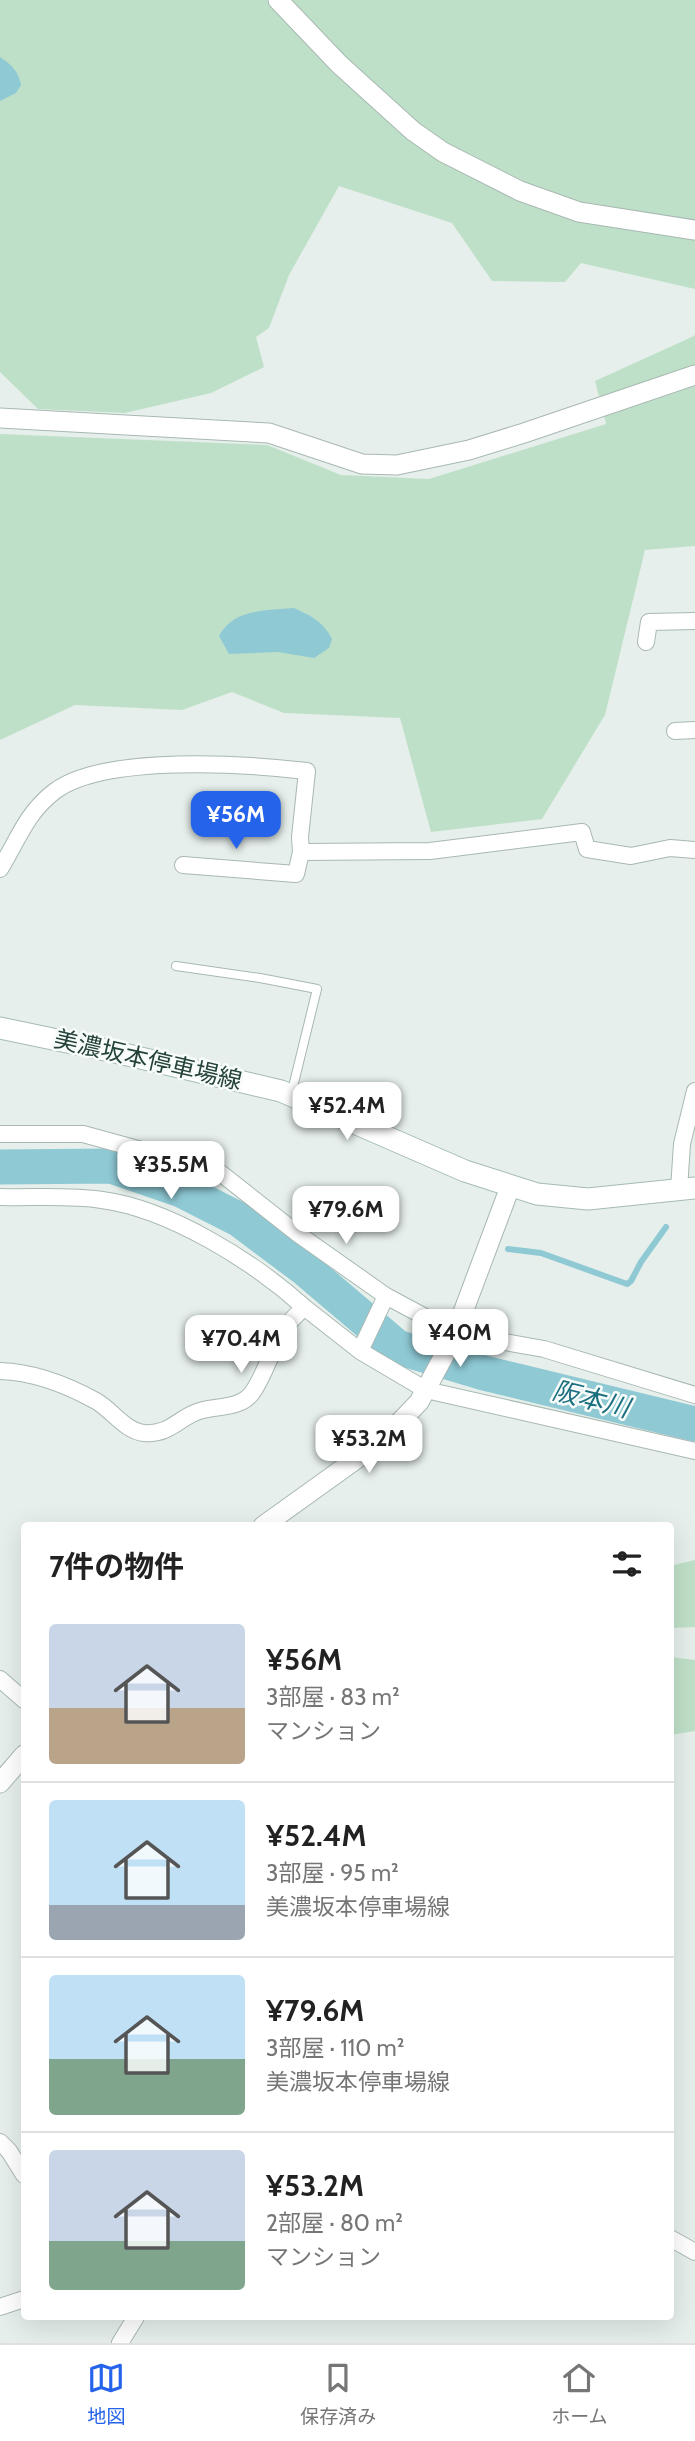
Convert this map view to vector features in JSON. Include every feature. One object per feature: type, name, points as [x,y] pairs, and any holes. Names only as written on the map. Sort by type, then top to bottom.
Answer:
[{"type":"main road","name":"美濃坂本停車場線","points":[[0,1028],[226,1077],[292,1095],[464,1171],[537,1194],[588,1199],[687,1189]]},
{"type":"street","points":[[278,0],[348,72],[413,131],[443,152],[520,191],[579,212],[695,230]]},
{"type":"street","points":[[0,418],[269,433],[362,464],[397,465],[491,443],[606,407],[695,375]]},
{"type":"street","points":[[646,642],[649,622],[695,621]]},
{"type":"street","points":[[675,731],[695,730]]},
{"type":"street","points":[[0,869],[19,832],[56,790],[106,772],[149,766],[198,764],[267,766],[307,771],[300,837],[301,852],[296,874],[183,865]]},
{"type":"street","points":[[301,852],[430,851],[582,831],[587,849],[631,856],[670,848],[695,850]]},
{"type":"street","points":[[687,1189],[682,1144],[695,1091]]},
{"type":"street","points":[[0,1134],[83,1134],[218,1171],[298,1234],[386,1296],[454,1336],[544,1349],[695,1395]]},
{"type":"street","points":[[269,1522],[355,1460],[396,1426],[419,1402],[454,1336],[510,1187]]},
{"type":"street","points":[[0,1197],[102,1200],[141,1209],[207,1238],[254,1266],[360,1351],[429,1385],[695,1451]]},
{"type":"street","points":[[360,1351],[386,1296]]},
{"type":"street","points":[[0,1371],[15,1371],[55,1382],[98,1402],[127,1426],[141,1433],[157,1432],[171,1429],[199,1411],[239,1404],[251,1395],[284,1329],[304,1307]]},
{"type":"street","points":[[0,1679],[21,1697]]},
{"type":"street","points":[[0,1783],[21,1758]]},
{"type":"street","points":[[0,2143],[9,2151],[21,2170]]},
{"type":"street","points":[[674,2240],[695,2252]]},
{"type":"street","points":[[0,2307],[21,2300]]},
{"type":"street","points":[[120,2343],[134,2320]]},
{"type":"lane","points":[[176,965],[317,989],[292,1095]]},
{"type":"green space","points":[[0,0],[695,0],[695,289],[581,263],[565,282],[492,281],[452,223],[339,186],[289,275],[269,328],[256,337],[264,367],[211,393],[125,413],[38,409],[0,372]]},
{"type":"green space","points":[[695,333],[695,546],[645,550],[605,715],[542,819],[431,832],[400,718],[284,713],[232,692],[182,710],[75,705],[0,740],[0,434],[267,445],[341,475],[429,479],[606,424],[595,381],[694,336]]},
{"type":"green space","points":[[695,1560],[695,1627],[674,1628],[674,1565]]},
{"type":"green space","points":[[674,1657],[695,1660],[695,1731],[674,1734]]},
{"type":"water","points":[[0,57],[14,69],[21,85],[16,93],[0,101]]},
{"type":"water","points":[[294,608],[321,623],[332,639],[329,648],[314,658],[278,652],[229,654],[219,636],[233,620],[242,616]]},
{"type":"waterway","name":"阪本川","points":[[0,1167],[111,1166],[181,1190],[240,1220],[304,1268],[397,1347],[484,1373],[695,1424]]},
{"type":"waterway","points":[[508,1249],[541,1253],[627,1284],[666,1227]]}]
